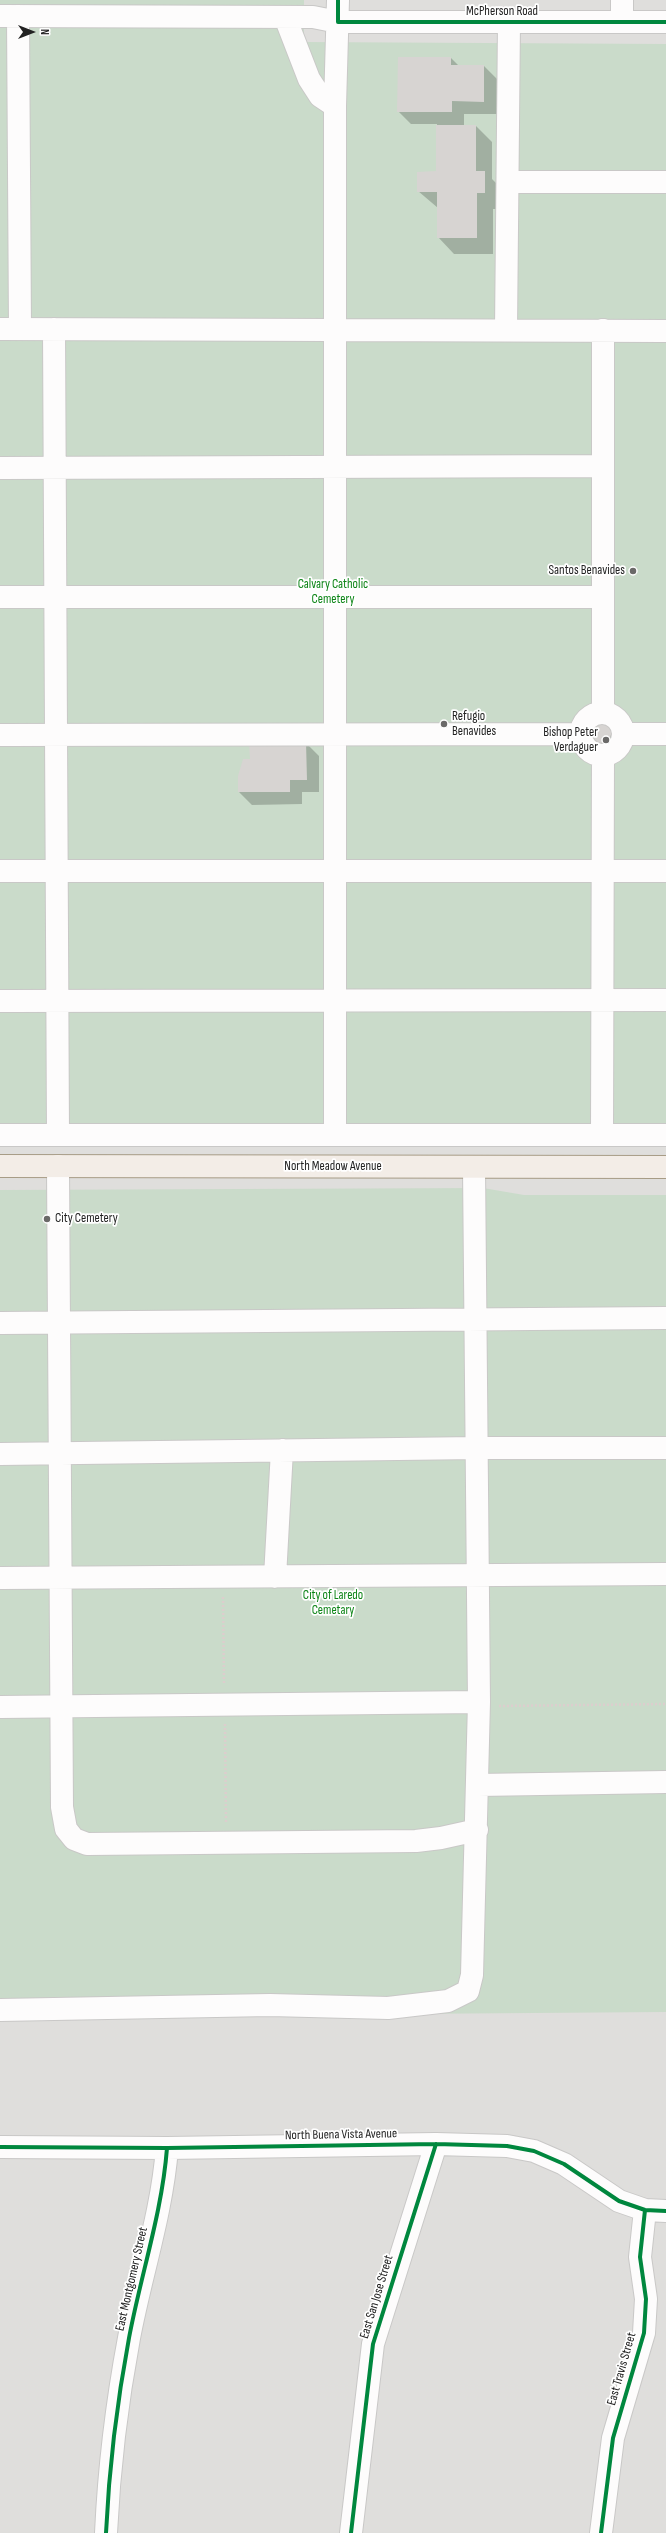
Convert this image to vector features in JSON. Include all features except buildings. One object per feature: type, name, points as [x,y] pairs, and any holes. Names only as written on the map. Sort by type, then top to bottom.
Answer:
[{"type":"main road","name":"North Meadow Avenue","points":[[0,1166],[666,1167]]},
{"type":"street","points":[[335,1135],[335,106],[338,0]]},
{"type":"street","points":[[622,0],[622,22]]},
{"type":"street","name":"McPherson Road","points":[[9,16],[188,8],[285,16],[313,16],[338,22],[666,22]]},
{"type":"street","points":[[9,16],[10,329],[666,330]]},
{"type":"street","points":[[285,16],[310,79],[320,96],[335,106]]},
{"type":"street","points":[[506,330],[509,22]]},
{"type":"street","points":[[508,182],[666,182]]},
{"type":"street","points":[[54,329],[58,1135]]},
{"type":"street","points":[[603,330],[603,712]]},
{"type":"street","points":[[0,468],[603,466]]},
{"type":"street","points":[[0,597],[603,597]]},
{"type":"street","points":[[603,712],[615,716],[623,727],[624,734],[620,746],[609,754],[603,755],[587,750],[580,734],[581,727],[589,716],[603,712]]},
{"type":"street","points":[[0,735],[580,734]]},
{"type":"street","points":[[624,734],[666,734]]},
{"type":"street","points":[[602,1135],[603,755]]},
{"type":"street","points":[[0,871],[666,871]]},
{"type":"street","points":[[0,1001],[666,1000]]},
{"type":"street","points":[[0,1135],[666,1135]]},
{"type":"street","points":[[58,1166],[62,1807],[66,1829],[74,1839],[87,1844],[408,1841],[441,1838],[477,1830]]},
{"type":"street","points":[[0,2010],[270,2005],[388,2008],[448,2002],[468,1991],[472,1975],[478,1785],[488,1704],[478,1576],[474,1167]]},
{"type":"street","points":[[0,1323],[666,1318]]},
{"type":"street","points":[[0,1454],[477,1448],[666,1448]]},
{"type":"street","points":[[275,1577],[282,1450]]},
{"type":"street","points":[[0,1578],[666,1574]]},
{"type":"street","points":[[0,1707],[488,1704]]},
{"type":"street","points":[[478,1785],[666,1782]]},
{"type":"street","name":"North Buena Vista Avenue","points":[[0,2147],[167,2148],[436,2144],[506,2146],[534,2151],[564,2164],[619,2201],[656,2211]]},
{"type":"street","name":"East San Jose Street","points":[[350,2533],[373,2344],[436,2144]]},
{"type":"street","name":"East Montgomery Street","points":[[106,2533],[116,2419],[125,2360],[158,2213],[167,2148]]},
{"type":"street","name":"East Travis Street","points":[[601,2533],[613,2438],[644,2333],[646,2298],[640,2257],[656,2211]]},
{"type":"path","points":[[222,1593],[224,1691]]},
{"type":"path","points":[[488,1704],[666,1704]]},
{"type":"path","points":[[225,1721],[226,1828]]},
{"type":"shaded area","points":[[0,0],[666,0],[666,2533],[0,2533]]},
{"type":"green space","name":"Calvary Catholic Cemetery","points":[[0,0],[304,0],[304,42],[666,44],[666,1141],[0,1142]]},
{"type":"green space","name":"City of Laredo Cemetary","points":[[483,1188],[524,1195],[666,1195],[666,2012],[0,2017],[0,1190]]},
{"type":"cycle path","points":[[338,0],[338,22],[666,22]]},
{"type":"cycle path","points":[[0,2147],[167,2148],[436,2144],[507,2146],[534,2151],[564,2164],[619,2201],[645,2210],[666,2211]]},
{"type":"cycle path","points":[[351,2533],[373,2344],[436,2144]]},
{"type":"cycle path","points":[[106,2533],[111,2460],[121,2386],[134,2314],[161,2196],[167,2148]]},
{"type":"cycle path","points":[[601,2533],[613,2438],[644,2333],[646,2299],[640,2257],[645,2210]]},
{"type":"place","name":"Santos Benavides","points":[[633,571]]},
{"type":"place","name":"Refugio Benavides","points":[[444,724]]},
{"type":"place","name":"Bishop Peter Verdaguer","points":[[606,740]]},
{"type":"place","name":"City Cemetery","points":[[47,1219]]}]
